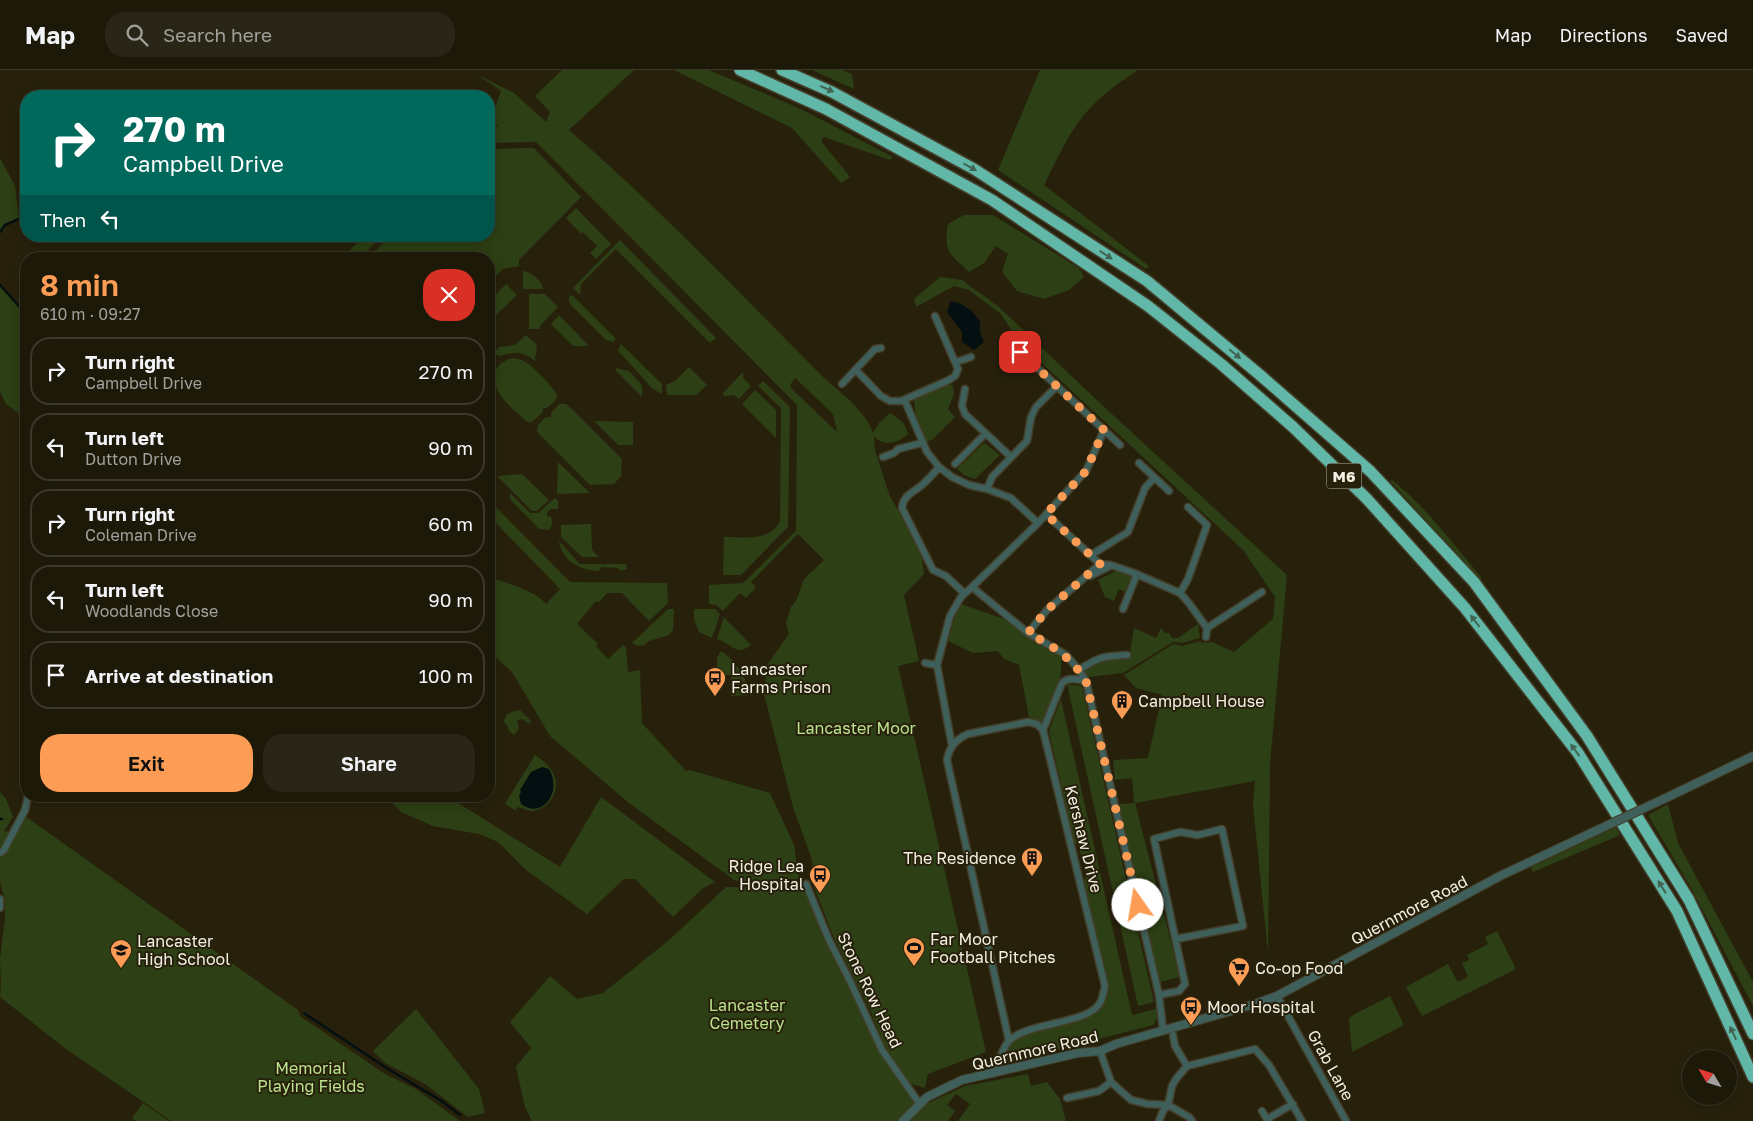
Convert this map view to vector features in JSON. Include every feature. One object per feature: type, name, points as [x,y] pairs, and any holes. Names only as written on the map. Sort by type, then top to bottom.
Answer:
[{"type":"highway","name":"M6","points":[[740,70],[826,109],[992,200],[1110,280],[1148,306],[1221,364],[1293,427],[1367,498],[1465,608],[1578,753],[1677,911],[1753,1077]]},
{"type":"highway","name":"M6","points":[[782,70],[832,92],[974,169],[1147,281],[1260,375],[1370,471],[1474,582],[1588,736],[1689,900],[1753,1034]]},
{"type":"street","points":[[856,370],[881,396],[890,401],[905,401],[911,396],[955,376],[958,368],[956,362],[935,316]]},
{"type":"street","points":[[1003,344],[1011,346],[1057,386],[1120,446]]},
{"type":"street","points":[[842,384],[875,349],[881,348]]},
{"type":"street","points":[[956,362],[971,357]]},
{"type":"street","points":[[987,489],[992,477],[1026,441],[1031,416],[1036,407],[1057,386]]},
{"type":"street","points":[[965,389],[963,411],[984,434],[1011,457]]},
{"type":"street","points":[[905,401],[922,443],[939,466],[952,477],[969,485],[987,489],[1011,498],[1038,523]]},
{"type":"street","points":[[952,746],[937,665],[950,616],[964,593],[1038,523],[1086,471],[1104,430]]},
{"type":"street","points":[[955,464],[984,434]]},
{"type":"street","points":[[883,457],[894,453],[898,449],[922,443]]},
{"type":"street","points":[[1138,463],[1169,491]]},
{"type":"street","points":[[939,466],[921,486],[906,496],[902,502],[902,508],[933,570],[946,576],[964,593]]},
{"type":"street","points":[[1091,555],[1128,532],[1145,488],[1154,478]]},
{"type":"street","points":[[1180,593],[1188,579],[1207,525],[1188,507]]},
{"type":"street","points":[[1046,514],[1100,564],[1111,565],[1137,574],[1180,593],[1207,628],[1206,637]]},
{"type":"street","points":[[1028,633],[1047,610],[1100,564]]},
{"type":"street","points":[[1081,580],[1111,565]]},
{"type":"street","points":[[1123,609],[1137,574]]},
{"type":"street","points":[[972,587],[1028,633],[1066,655],[1086,681],[1159,995],[1162,1030]]},
{"type":"street","points":[[1207,628],[1262,592]]},
{"type":"street","points":[[1079,670],[1094,660],[1105,656],[1127,655]]},
{"type":"street","points":[[925,663],[937,665]]},
{"type":"street","points":[[996,1072],[1000,1058],[1009,1041],[947,760],[948,753],[958,738],[968,734],[1028,722],[1037,724],[1043,730],[1062,683],[1070,679],[1086,681]]},
{"type":"street","name":"Kershaw Drive","points":[[1009,1041],[1026,1031],[1089,1014],[1101,1002],[1105,986],[1043,730]]},
{"type":"street","name":"Quernmore Road","points":[[902,1121],[919,1103],[962,1080],[1078,1053],[1100,1051],[1116,1044],[1278,996],[1500,876],[1753,756]]},
{"type":"street","points":[[0,853],[4,850],[25,810],[27,802]]},
{"type":"street","points":[[1159,995],[1179,991],[1185,984],[1154,839],[1180,832],[1198,835],[1222,829],[1243,926],[1176,939]]},
{"type":"street","name":"Stone Row Head","points":[[806,884],[828,940],[850,981],[882,1050],[919,1103]]},
{"type":"street","points":[[0,899],[0,908]]},
{"type":"street","name":"Grab Lane","points":[[1278,996],[1346,1121]]},
{"type":"street","points":[[1173,1035],[1175,1046],[1187,1066]]},
{"type":"street","points":[[1159,1121],[1168,1105],[1172,1086],[1187,1066],[1255,1049],[1269,1065],[1302,1121]]},
{"type":"street","points":[[1100,1051],[1111,1082],[1131,1100],[1148,1104],[1168,1105],[1189,1117],[1192,1121]]},
{"type":"street","points":[[1067,1098],[1099,1091],[1111,1082]]},
{"type":"street","points":[[1262,1111],[1267,1120],[1293,1104]]},
{"type":"green space","name":"Lancaster Moor","points":[[562,70],[634,70],[569,130],[664,217],[822,376],[848,399],[863,415],[873,433],[879,423],[890,413],[901,421],[907,430],[908,434],[900,440],[891,443],[882,442],[874,437],[875,450],[889,494],[921,552],[924,574],[904,595],[919,661],[898,666],[986,1052],[928,1074],[925,1088],[908,1083],[884,1044],[870,1010],[834,938],[814,887],[812,860],[793,807],[764,694],[767,665],[789,634],[786,623],[791,607],[797,599],[804,579],[824,560],[798,534],[751,582],[756,587],[746,598],[740,593],[723,611],[716,605],[709,604],[709,585],[743,583],[796,531],[797,405],[536,142],[495,143],[495,127],[498,126],[495,123],[495,108],[501,91],[478,75],[514,93],[546,122],[550,112],[535,96]],"holes":[[[795,378],[833,414],[837,432],[792,389],[790,385]]]},
{"type":"green space","points":[[674,70],[709,70],[801,109],[893,157],[890,160],[824,137],[821,141],[850,177],[841,183],[792,128]]},
{"type":"green space","points":[[812,70],[842,70],[852,74],[854,89]]},
{"type":"green space","points":[[1040,70],[1138,70],[1105,94],[1083,116],[1059,154],[1044,185],[1149,266],[1146,269],[998,170]]},
{"type":"green space","points":[[534,148],[581,197],[519,260],[519,266],[503,269],[495,276],[495,252],[374,252],[384,242],[495,242],[495,149]]},
{"type":"green space","points":[[0,158],[15,186],[19,218],[5,225],[0,232]]},
{"type":"green space","points":[[576,208],[611,244],[596,259],[590,253],[597,246],[583,232],[581,234],[566,218]]},
{"type":"green space","points":[[964,215],[993,215],[1079,268],[1084,277],[1069,290],[1044,299],[1017,291],[1002,272],[1008,254],[996,246],[984,263],[969,272],[949,252],[946,241],[948,224]]},
{"type":"green space","points":[[620,240],[716,338],[710,343],[616,249],[581,284],[580,295],[573,288]]},
{"type":"green space","points":[[358,242],[376,242],[366,252],[348,252]]},
{"type":"green space","points":[[523,271],[536,277],[543,289],[523,289]]},
{"type":"green space","points":[[940,277],[962,280],[999,307],[1102,405],[1287,575],[1270,764],[1268,953],[1253,805],[1255,781],[1135,803],[1180,977],[1160,982],[1119,808],[1120,804],[1134,803],[1132,778],[1115,780],[1113,760],[1148,758],[1162,695],[1136,688],[1124,675],[1173,644],[1182,646],[1201,641],[1201,643],[1212,642],[1234,652],[1273,619],[1275,597],[1243,550],[1019,342],[1001,314],[969,290],[954,286],[916,307],[914,299]]},
{"type":"green space","points":[[506,284],[517,295],[495,316],[495,295]]},
{"type":"green space","points":[[0,285],[20,307],[20,414],[6,404],[0,392]]},
{"type":"green space","points":[[529,294],[545,294],[558,307],[540,326],[540,329],[529,329]]},
{"type":"green space","points":[[572,295],[616,339],[613,342],[606,340],[571,305],[569,297]]},
{"type":"green space","points":[[559,315],[589,346],[573,346],[551,324]]},
{"type":"green space","points":[[526,335],[537,345],[535,361],[522,354],[514,353],[499,356],[495,354],[499,347],[515,345]]},
{"type":"green space","points":[[621,344],[662,384],[662,394],[653,389],[621,354],[618,350]]},
{"type":"green space","points":[[512,358],[522,360],[530,366],[549,384],[557,396],[555,401],[547,408],[543,408],[543,412],[531,423],[509,406],[496,388],[495,373],[497,367]]},
{"type":"green space","points":[[689,367],[707,385],[696,395],[667,395],[666,385],[675,381]]},
{"type":"green space","points":[[616,368],[629,371],[639,382],[642,386],[642,397],[616,371]]},
{"type":"green space","points":[[743,372],[743,378],[751,386],[739,399],[734,395],[724,396],[723,393]]},
{"type":"green space","points":[[763,381],[790,407],[788,527],[741,575],[723,575],[724,537],[756,537],[763,535],[776,528],[780,521],[781,408],[758,386]]},
{"type":"green space","points":[[943,382],[953,386],[954,394],[948,409],[955,417],[933,439],[927,442],[916,419],[914,400],[921,392]]},
{"type":"green space","points":[[755,390],[776,410],[776,438],[742,404]]},
{"type":"green space","points":[[559,404],[566,404],[570,407],[622,459],[621,476],[614,484],[590,485],[538,433],[538,425],[546,417],[551,417],[551,413]]},
{"type":"green space","points":[[594,421],[633,422],[633,445],[618,445]]},
{"type":"green space","points":[[984,443],[1000,455],[975,479],[964,475],[957,469]]},
{"type":"green space","points":[[558,462],[590,493],[557,494]]},
{"type":"green space","points":[[522,474],[549,500],[537,511],[532,511],[497,476]]},
{"type":"green space","points":[[1392,480],[1428,514],[1482,578],[1480,579],[1390,481]]},
{"type":"green space","points":[[510,493],[530,513],[538,513],[555,498],[558,501],[558,509],[551,509],[547,512],[547,516],[551,517],[552,521],[549,530],[539,529],[510,499]]},
{"type":"green space","points":[[495,506],[570,582],[667,583],[668,603],[649,621],[622,593],[607,593],[599,602],[596,601],[577,624],[598,644],[596,646],[608,659],[623,645],[626,647],[628,672],[640,670],[642,723],[686,771],[690,770],[770,793],[794,845],[799,879],[777,879],[752,883],[734,880],[629,803],[550,736],[512,672],[495,656],[495,579],[528,591],[546,604],[560,589],[495,522]]},
{"type":"green space","points":[[591,524],[592,550],[599,557],[582,557],[561,537],[561,525]]},
{"type":"green space","points":[[559,541],[580,564],[626,564],[627,569],[621,571],[618,568],[602,567],[598,571],[585,569],[568,559]]},
{"type":"green space","points":[[1118,570],[1132,576],[1125,592],[1119,589],[1114,601],[1105,597],[1098,580]]},
{"type":"green space","points":[[961,604],[1004,619],[1048,646],[1062,657],[1060,681],[1043,723],[1029,717],[1019,665],[1004,659],[998,651],[973,653],[948,641],[956,613]]},
{"type":"green space","points":[[668,609],[674,609],[673,630],[669,635],[649,641],[644,645],[638,646],[632,643]]},
{"type":"green space","points":[[694,609],[715,609],[720,614],[712,638],[699,632],[694,619]]},
{"type":"green space","points":[[724,617],[751,645],[738,650],[717,639]]},
{"type":"green space","points":[[1198,624],[1200,638],[1182,643],[1173,642],[1123,673],[1088,677],[1083,671],[1105,661],[1129,659],[1134,628],[1156,638],[1161,628],[1166,634],[1168,632],[1172,638],[1178,638]]},
{"type":"green space","points":[[720,652],[723,652],[738,667],[751,695],[731,696],[731,675],[717,675],[717,658]]},
{"type":"green space","points":[[1067,684],[1082,686],[1154,1002],[1138,1006]]},
{"type":"green space","points":[[1061,699],[1132,1015],[1156,1009],[1157,1018],[1153,1025],[1002,1064],[1011,1043],[1027,1033],[1090,1016],[1103,1004],[1108,985],[1084,881],[1088,869],[1078,844],[1074,842],[1049,731]]},
{"type":"green space","points":[[520,710],[531,721],[530,724],[522,719],[517,720],[519,729],[514,735],[509,731],[504,722],[509,713]]},
{"type":"green space","points":[[535,755],[554,774],[556,784],[554,795],[546,805],[536,810],[530,811],[518,807],[515,810],[505,804]]},
{"type":"green space","points":[[0,792],[6,799],[13,817],[4,831],[13,832],[0,853]]},
{"type":"green space","points":[[601,797],[715,882],[702,889],[673,917],[635,879],[624,879],[587,914],[526,870],[498,842],[479,834],[433,826],[401,812],[392,802],[457,802],[560,867]]},
{"type":"green space","points":[[1668,804],[1678,843],[1753,982],[1753,1006],[1691,888],[1648,815]]},
{"type":"green space","name":"Lancaster High School","points":[[25,816],[298,1010],[300,1016],[385,1074],[416,1089],[460,1121],[171,1121],[66,1049],[0,997],[0,959],[5,900],[0,881],[0,858],[6,851]]},
{"type":"green space","points":[[1616,827],[1620,835],[1533,872],[1531,867]]},
{"type":"green space","name":"Lancaster Cemetery","points":[[806,884],[882,1050],[919,1103],[903,1121],[532,1121],[525,1107],[516,1067],[531,1048],[510,1022],[550,976],[577,999],[603,993],[668,941],[726,887],[774,888]]},
{"type":"green space","points":[[1497,931],[1516,969],[1422,1016],[1406,987],[1448,964],[1458,982],[1468,977],[1462,963],[1469,960],[1467,955],[1488,944],[1485,937]]},
{"type":"green space","points":[[1390,996],[1404,1025],[1352,1052],[1349,1019],[1353,1015]]},
{"type":"green space","points":[[416,1009],[479,1089],[485,1113],[468,1117],[425,1084],[385,1063],[373,1051]]},
{"type":"green space","points":[[1028,1074],[1031,1086],[1047,1082],[1060,1099],[1066,1121],[958,1121],[970,1104],[956,1094],[947,1105],[955,1111],[948,1121],[910,1121],[926,1104],[965,1086]]},
{"type":"green space","points":[[143,1103],[169,1121],[136,1121],[132,1118]]},
{"type":"shaded area","points":[[951,301],[961,304],[972,311],[980,322],[980,332],[984,342],[974,350],[962,342],[962,332],[947,312]]},
{"type":"shaded area","points":[[542,767],[549,769],[553,778],[552,794],[543,806],[536,809],[529,808],[521,804],[520,790],[531,772]]},
{"type":"waterway","points":[[0,232],[5,225],[20,219]]},
{"type":"waterway","points":[[0,285],[20,307]]},
{"type":"waterway","points":[[304,1013],[388,1069],[440,1100],[460,1115]]},
{"type":"place","name":"Lancaster Farms Prison","points":[[715,697]]},
{"type":"place","name":"Campbell House","points":[[1122,720]]},
{"type":"place","name":"The Residence","points":[[1032,877]]},
{"type":"place","name":"Ridge Lea Hospital","points":[[820,894]]},
{"type":"place","name":"Far Moor Football Pitches","points":[[914,967]]},
{"type":"place","name":"Lancaster High School","points":[[121,969]]},
{"type":"place","name":"Co-op Food","points":[[1239,987]]},
{"type":"place","name":"Moor Hospital","points":[[1191,1026]]},
{"type":"route","points":[[1020,352],[1104,430],[1086,471],[1046,514],[1100,564],[1047,610],[1028,633],[1066,655],[1086,681],[1138,905]]},
{"type":"park label","name":"Memorial Playing Fields","points":[[311,1077]]}]
